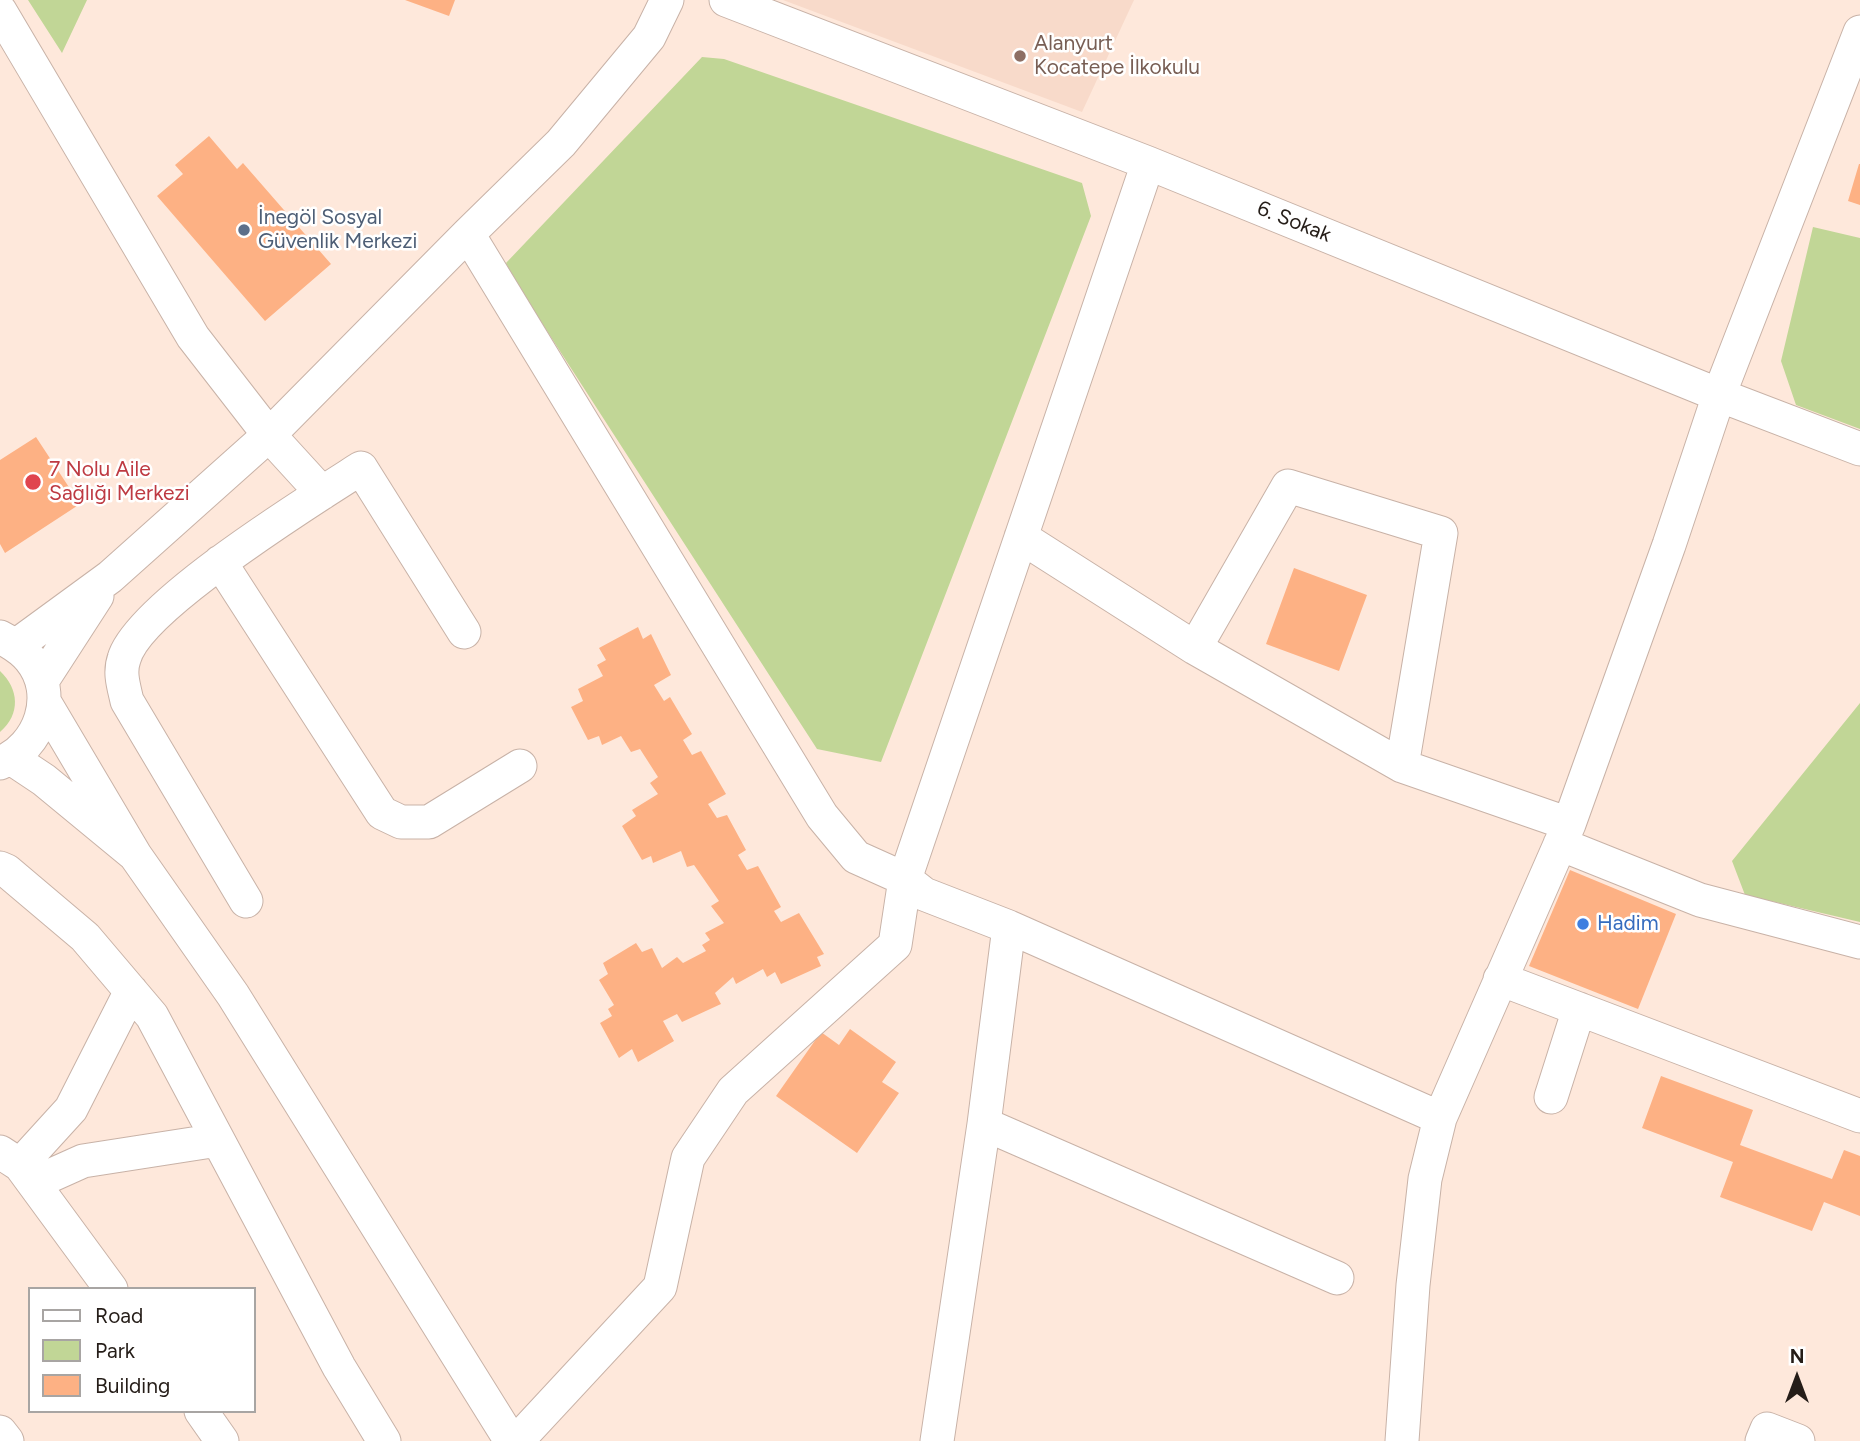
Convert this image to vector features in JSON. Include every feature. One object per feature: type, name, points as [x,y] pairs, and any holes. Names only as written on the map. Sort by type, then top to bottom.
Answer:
[{"type":"street","points":[[511,1441],[233,995],[135,855],[43,692],[32,661],[8,641],[110,576],[269,435],[561,143],[649,37],[667,0]]},
{"type":"street","name":"6. Sokak","points":[[726,0],[1148,163],[1719,395],[1860,449]]},
{"type":"street","points":[[0,10],[193,337],[269,435],[322,493]]},
{"type":"street","points":[[1403,1441],[1413,1285],[1425,1179],[1440,1118],[1565,834],[1669,545],[1719,395],[1860,32]]},
{"type":"street","points":[[517,1441],[660,1287],[688,1158],[733,1091],[895,945],[905,879],[1148,163]]},
{"type":"street","points":[[468,234],[822,816],[856,857],[905,879],[924,894],[1009,927],[1440,1118]]},
{"type":"street","points":[[246,901],[127,701],[121,675],[124,658],[147,624],[220,562],[361,468],[464,632]]},
{"type":"street","points":[[1195,648],[1288,486],[1441,533],[1402,766]]},
{"type":"street","points":[[1021,537],[1195,648],[1402,766],[1565,834],[1700,900],[1860,942]]},
{"type":"street","points":[[220,562],[382,813],[401,822],[429,822],[520,766]]},
{"type":"street","points":[[110,576],[43,692],[40,725],[28,744],[6,760],[44,780],[135,855]]},
{"type":"street","points":[[0,868],[85,937],[152,1016],[338,1367],[384,1441]]},
{"type":"street","points":[[937,1441],[984,1124],[1009,927]]},
{"type":"street","points":[[1500,979],[1860,1116]]},
{"type":"street","points":[[18,1167],[71,1109],[131,991]]},
{"type":"street","points":[[1551,1097],[1579,1009]]},
{"type":"street","points":[[984,1124],[1337,1278]]},
{"type":"street","points":[[18,1167],[83,1161],[218,1140]]},
{"type":"street","points":[[18,1167],[109,1287]]},
{"type":"street","points":[[202,1413],[222,1441]]},
{"type":"street","points":[[1762,1441],[1767,1429],[1798,1441]]},
{"type":"street","points":[[0,1432],[6,1441]]},
{"type":"shaded area","name":"Alanyurt Kocatepe İlkokulu","points":[[783,0],[1134,0],[1082,112]]},
{"type":"green space","points":[[28,0],[87,0],[62,53]]},
{"type":"green space","points":[[702,57],[724,59],[1082,183],[1091,216],[881,762],[817,749],[514,280],[506,263]]},
{"type":"green space","points":[[1813,227],[1860,238],[1860,429],[1796,405],[1781,361]]},
{"type":"green space","points":[[0,671],[11,686],[15,702],[12,717],[0,732]]},
{"type":"green space","points":[[1860,703],[1860,922],[1745,895],[1732,861]]},
{"type":"building","points":[[405,0],[455,0],[449,16]]},
{"type":"building","name":"İnegöl Sosyal Güvenlik Merkezi","points":[[209,136],[237,169],[243,163],[331,264],[265,321],[157,196],[183,174],[175,165]]},
{"type":"building","points":[[1860,164],[1860,205],[1848,201]]},
{"type":"building","name":"7 Nolu Aile Sağlığı Merkezi","points":[[36,437],[80,504],[5,553],[0,544],[0,460]]},
{"type":"building","points":[[1294,568],[1367,595],[1339,671],[1266,644]]},
{"type":"building","points":[[638,627],[643,639],[651,634],[671,675],[654,685],[664,701],[670,697],[692,734],[683,740],[692,755],[701,751],[726,794],[708,804],[717,818],[727,815],[746,850],[738,855],[747,870],[758,866],[781,907],[774,911],[781,922],[799,913],[824,954],[817,957],[821,966],[781,984],[775,972],[767,977],[763,969],[736,984],[733,977],[715,993],[721,1004],[682,1022],[677,1014],[663,1021],[674,1041],[638,1062],[632,1049],[619,1058],[600,1023],[612,1016],[608,1009],[614,1005],[599,980],[608,974],[603,963],[636,943],[642,952],[652,948],[662,968],[677,957],[683,963],[706,951],[702,945],[710,940],[705,933],[724,923],[711,906],[719,901],[694,865],[687,867],[681,851],[653,863],[651,856],[642,860],[622,826],[636,816],[632,810],[658,794],[650,783],[658,777],[640,749],[631,752],[621,736],[602,745],[599,736],[588,740],[571,707],[583,701],[578,689],[603,676],[597,665],[606,660],[599,648]]},
{"type":"building","points":[[1570,870],[1676,914],[1638,1009],[1529,966]]},
{"type":"building","points":[[850,1029],[896,1062],[882,1082],[899,1093],[857,1153],[776,1096],[821,1032],[839,1045]]},
{"type":"building","points":[[1661,1076],[1753,1110],[1740,1145],[1832,1179],[1844,1150],[1860,1156],[1860,1216],[1824,1202],[1812,1231],[1720,1197],[1733,1162],[1642,1128]]},
{"type":"place","name":"Alanyurt Kocatepe İlkokulu","points":[[1020,56]]},
{"type":"place","name":"İnegöl Sosyal Güvenlik Merkezi","points":[[244,230]]},
{"type":"place","name":"7 Nolu Aile Sağlığı Merkezi","points":[[33,482]]},
{"type":"place","name":"Hadim","points":[[1583,924]]}]
